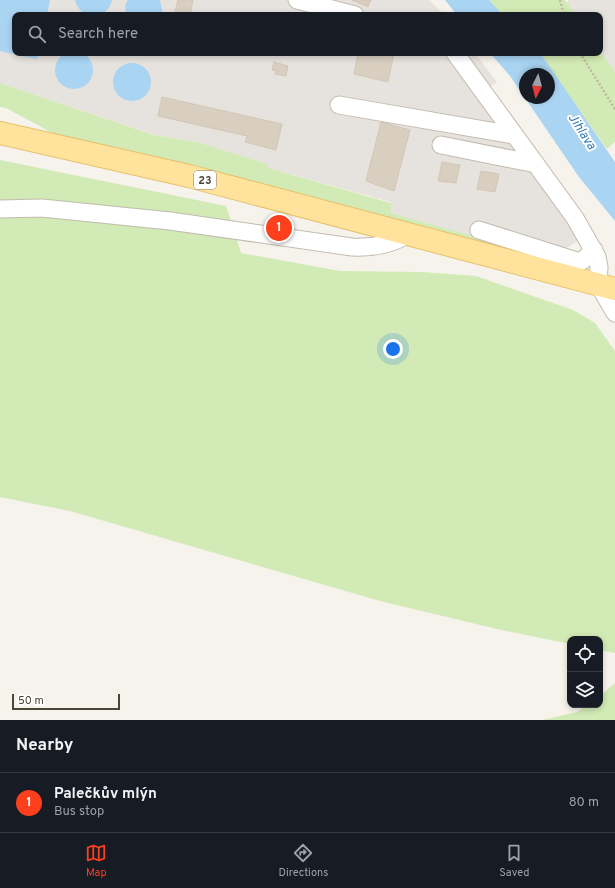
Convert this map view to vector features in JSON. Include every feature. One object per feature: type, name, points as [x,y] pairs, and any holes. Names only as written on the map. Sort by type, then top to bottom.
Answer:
[{"type":"main road","name":"23","points":[[0,133],[189,176],[606,287]]},
{"type":"street","points":[[297,0],[343,12]]},
{"type":"street","points":[[457,56],[575,218],[594,250],[615,313]]},
{"type":"street","points":[[339,105],[514,135]]},
{"type":"street","points":[[440,144],[536,164]]},
{"type":"street","points":[[0,209],[42,208],[170,221],[352,247],[378,247],[390,244],[409,234]]},
{"type":"street","points":[[478,230],[577,261],[582,261],[594,250]]},
{"type":"path","points":[[560,0],[563,12]]},
{"type":"path","points":[[582,56],[615,109]]},
{"type":"shaded area","points":[[0,0],[429,0],[442,12],[12,12],[12,56],[477,56],[497,82],[481,94],[581,239],[560,252],[495,243],[391,213],[391,202],[268,168],[268,164],[197,142],[155,135],[0,83]]},
{"type":"shaded area","points":[[568,0],[615,0],[615,72],[603,54],[603,12],[574,12],[567,3]]},
{"type":"shaded area","points":[[475,106],[484,118],[469,131],[453,122]]},
{"type":"green space","points":[[489,0],[565,0],[574,12],[500,12]]},
{"type":"green space","points":[[603,54],[615,72],[615,142],[607,149],[555,76],[555,68],[550,68],[541,56],[603,56]]},
{"type":"green space","points":[[0,83],[154,135],[197,142],[268,164],[268,168],[391,203],[391,213],[586,268],[582,271],[56,135],[6,108],[0,107]]},
{"type":"green space","points":[[0,160],[226,206],[241,253],[340,271],[421,272],[476,276],[573,310],[595,323],[615,351],[615,653],[603,651],[603,636],[567,636],[567,643],[497,629],[380,601],[70,511],[0,497]]},
{"type":"green space","points":[[615,683],[615,720],[542,720],[577,712],[583,708],[603,708],[603,693]]},
{"type":"water","points":[[0,0],[50,0],[48,12],[12,12],[12,54],[0,51]]},
{"type":"water","points":[[75,0],[112,0],[105,12],[82,12]]},
{"type":"water","points":[[128,0],[160,0],[162,12],[126,12],[125,5]]},
{"type":"water","points":[[445,0],[489,0],[500,12],[455,12]]},
{"type":"water","points":[[23,56],[38,56],[37,59]]},
{"type":"water","points":[[62,56],[86,56],[90,60],[93,70],[90,80],[84,86],[74,89],[64,86],[58,80],[55,70],[58,60]]},
{"type":"water","points":[[493,56],[543,57],[551,68],[519,68],[519,89]]},
{"type":"water","points":[[128,63],[136,63],[146,68],[150,75],[150,89],[146,96],[136,101],[128,101],[118,96],[116,93],[113,86],[113,78],[118,68],[121,66]]},
{"type":"water","name":"Jihlava","points":[[555,74],[615,162],[615,221],[579,177],[529,104],[555,104]]},
{"type":"building","points":[[178,0],[193,0],[191,12],[175,12]]},
{"type":"building","points":[[352,0],[371,0],[368,7]]},
{"type":"building","points":[[357,56],[393,56],[388,82],[354,74]]},
{"type":"building","points":[[274,62],[288,66],[286,76],[275,74],[276,71],[272,70]]},
{"type":"building","points":[[162,97],[282,124],[276,150],[245,142],[247,136],[158,116]]},
{"type":"building","points":[[381,122],[410,130],[394,191],[366,181]]},
{"type":"building","points":[[442,162],[460,165],[456,183],[438,181]]},
{"type":"building","points":[[481,171],[499,174],[495,192],[477,189]]},
{"type":"place","name":"Palečkův mlýn","points":[[279,228]]}]
